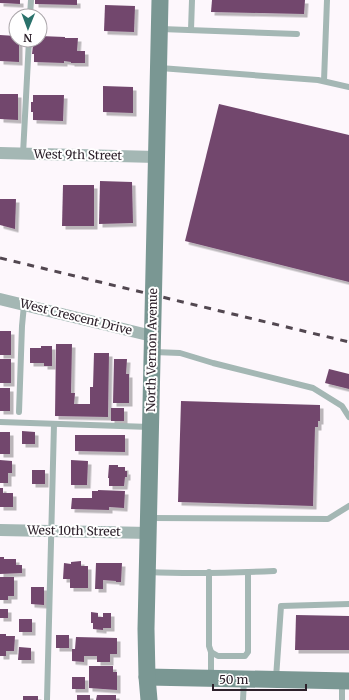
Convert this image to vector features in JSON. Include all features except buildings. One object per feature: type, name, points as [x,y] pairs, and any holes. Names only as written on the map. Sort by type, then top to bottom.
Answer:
[{"type":"street","name":"North Vernon Avenue","points":[[149,700],[146,629],[160,0]]},
{"type":"street","name":"West 9th Street","points":[[0,154],[156,157]]},
{"type":"street","name":"West Crescent Drive","points":[[0,299],[24,304],[152,344]]},
{"type":"street","name":"West 10th Street","points":[[0,530],[51,531],[149,525]]},
{"type":"street","points":[[147,677],[346,681]]},
{"type":"lane","points":[[191,30],[192,0]]},
{"type":"lane","points":[[324,81],[327,0]]},
{"type":"lane","points":[[159,29],[297,34]]},
{"type":"lane","points":[[23,154],[29,48]]},
{"type":"lane","points":[[158,68],[318,80],[349,87]]},
{"type":"lane","points":[[19,412],[24,304]]},
{"type":"lane","points":[[152,344],[213,363],[313,388],[342,406],[349,417]]},
{"type":"lane","points":[[0,422],[151,427]]},
{"type":"lane","points":[[47,700],[54,424]]},
{"type":"lane","points":[[149,525],[328,519],[349,506]]},
{"type":"lane","points":[[148,572],[176,573],[274,571]]},
{"type":"lane","points":[[209,572],[209,646],[212,652],[211,678]]},
{"type":"lane","points":[[212,652],[218,656],[245,656],[248,652],[248,572]]},
{"type":"lane","points":[[276,679],[281,606],[349,604]]},
{"type":"lane","points":[[243,700],[244,679]]},
{"type":"lane","points":[[342,700],[346,681]]},
{"type":"railway","points":[[0,258],[349,342]]}]
